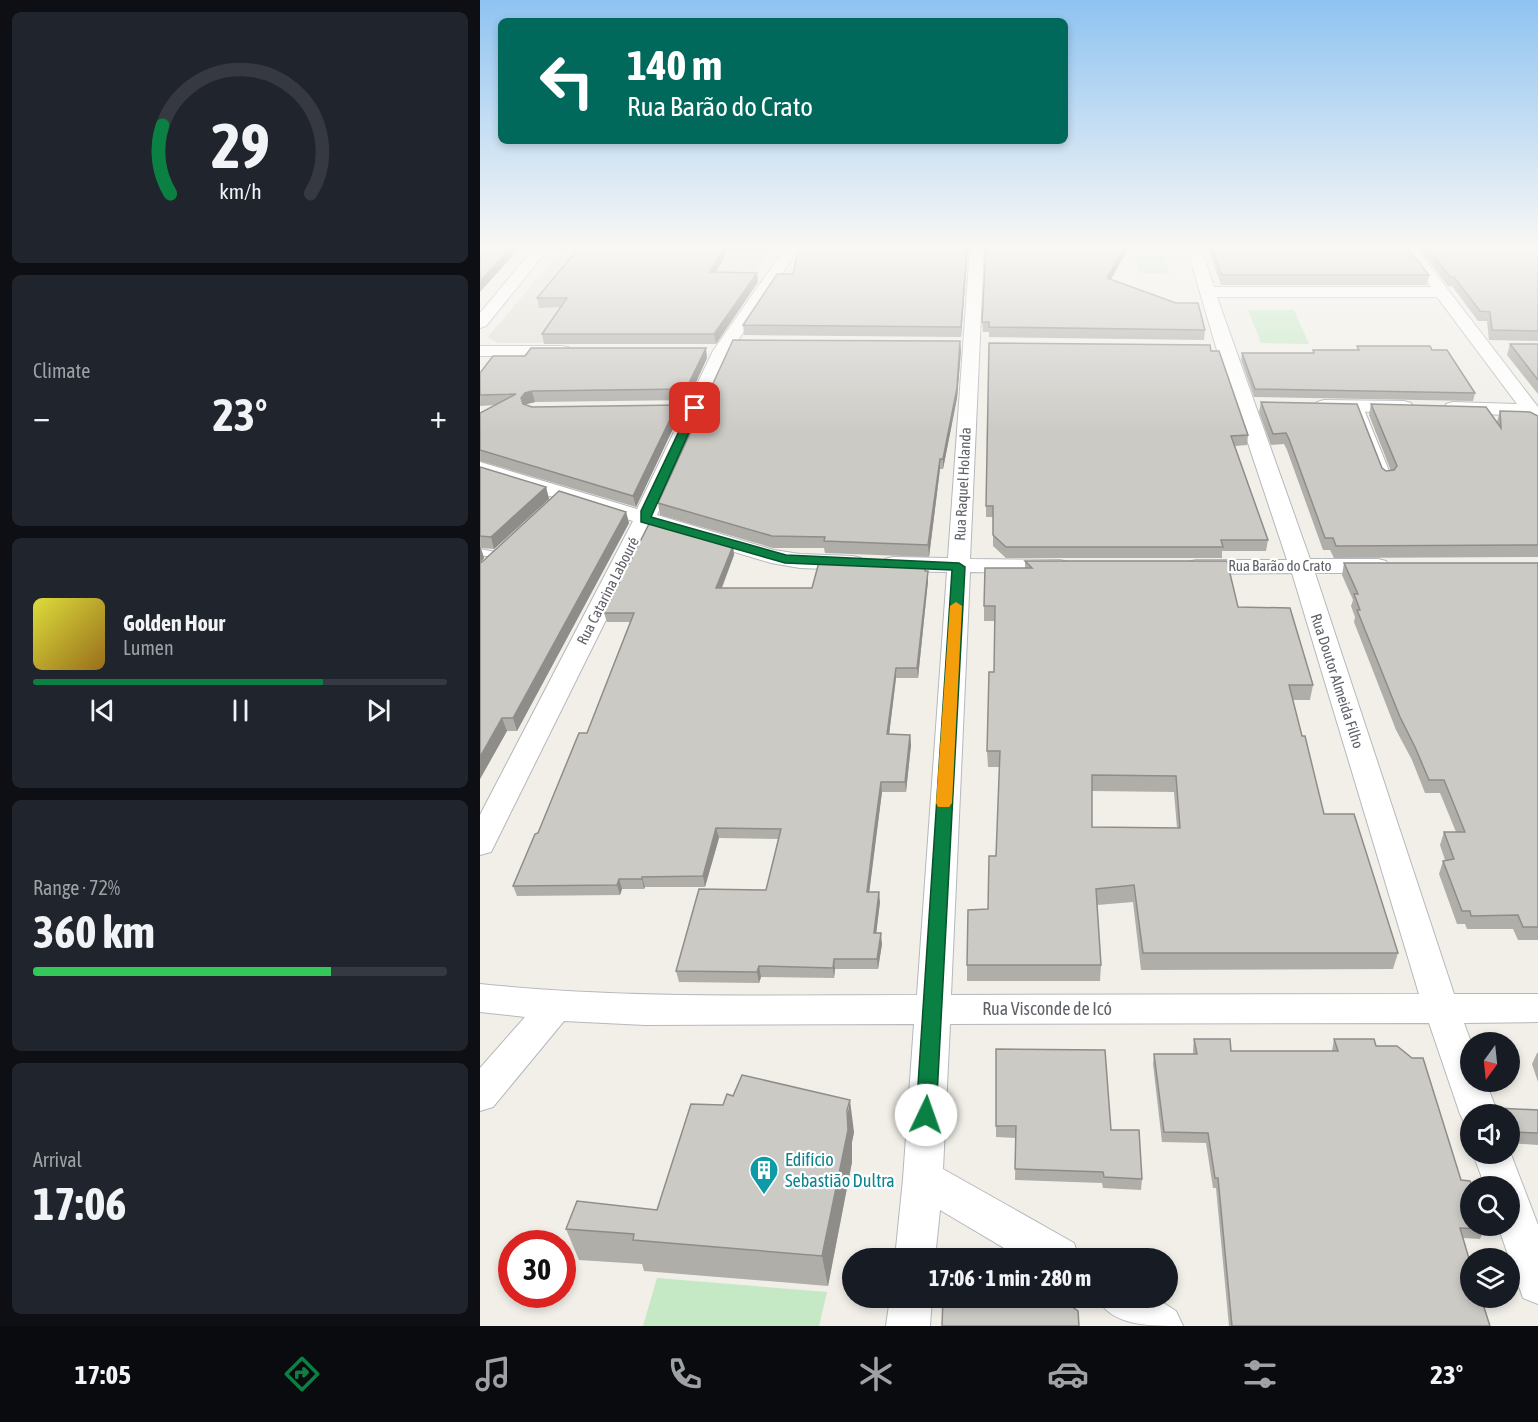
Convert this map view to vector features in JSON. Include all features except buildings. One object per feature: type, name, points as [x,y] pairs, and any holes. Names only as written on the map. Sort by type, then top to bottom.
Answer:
[{"type":"street","points":[[480,323],[491,310]]},
{"type":"street","name":"Rua Catarina Labouré","points":[[480,844],[645,519],[646,511],[695,408],[753,310]]},
{"type":"street","name":"Rua Raquel Holanda","points":[[916,1248],[923,1179],[931,1009],[973,310]]},
{"type":"street","name":"Rua Doutor Almeida Filho","points":[[1211,310],[1215,347],[1254,405],[1301,566],[1441,1008],[1475,1104]]},
{"type":"street","points":[[1456,310],[1534,415]]},
{"type":"street","points":[[698,351],[731,345]]},
{"type":"street","points":[[1484,347],[1509,348]]},
{"type":"street","points":[[480,351],[582,351]]},
{"type":"street","points":[[1304,406],[1424,408],[1534,415]]},
{"type":"street","points":[[672,409],[695,408]]},
{"type":"street","points":[[480,468],[559,497],[645,519],[771,556],[817,562],[959,567],[1078,567]]},
{"type":"street","name":"Rua Barão do Crato","points":[[1172,567],[1396,566]]},
{"type":"street","name":"Rua Visconde de Icó","points":[[480,998],[556,1006],[645,1010],[1538,1008]]},
{"type":"street","points":[[480,1095],[556,1006]]},
{"type":"street","points":[[923,1179],[1042,1248]]},
{"type":"street","points":[[1520,1231],[1538,1283]]},
{"type":"street","points":[[908,1326],[910,1308]]},
{"type":"street","points":[[1133,1308],[1161,1326]]},
{"type":"lane","points":[[1359,407],[1387,478]]},
{"type":"lane","points":[[480,552],[497,555]]},
{"type":"shaded area","points":[[511,310],[731,310],[712,337],[698,342],[498,343],[488,337]]},
{"type":"green space","points":[[1248,310],[1294,310],[1309,344],[1261,343]]},
{"type":"green space","points":[[657,1278],[827,1292],[819,1326],[643,1326]]},
{"type":"slow traffic","points":[[944,803],[956,606]]},
{"type":"place","name":"Edifício Sebastião Dultra","points":[[764,1196]]},
{"type":"route","points":[[695,408],[646,511],[645,519],[785,559],[959,567],[926,1115]]}]
